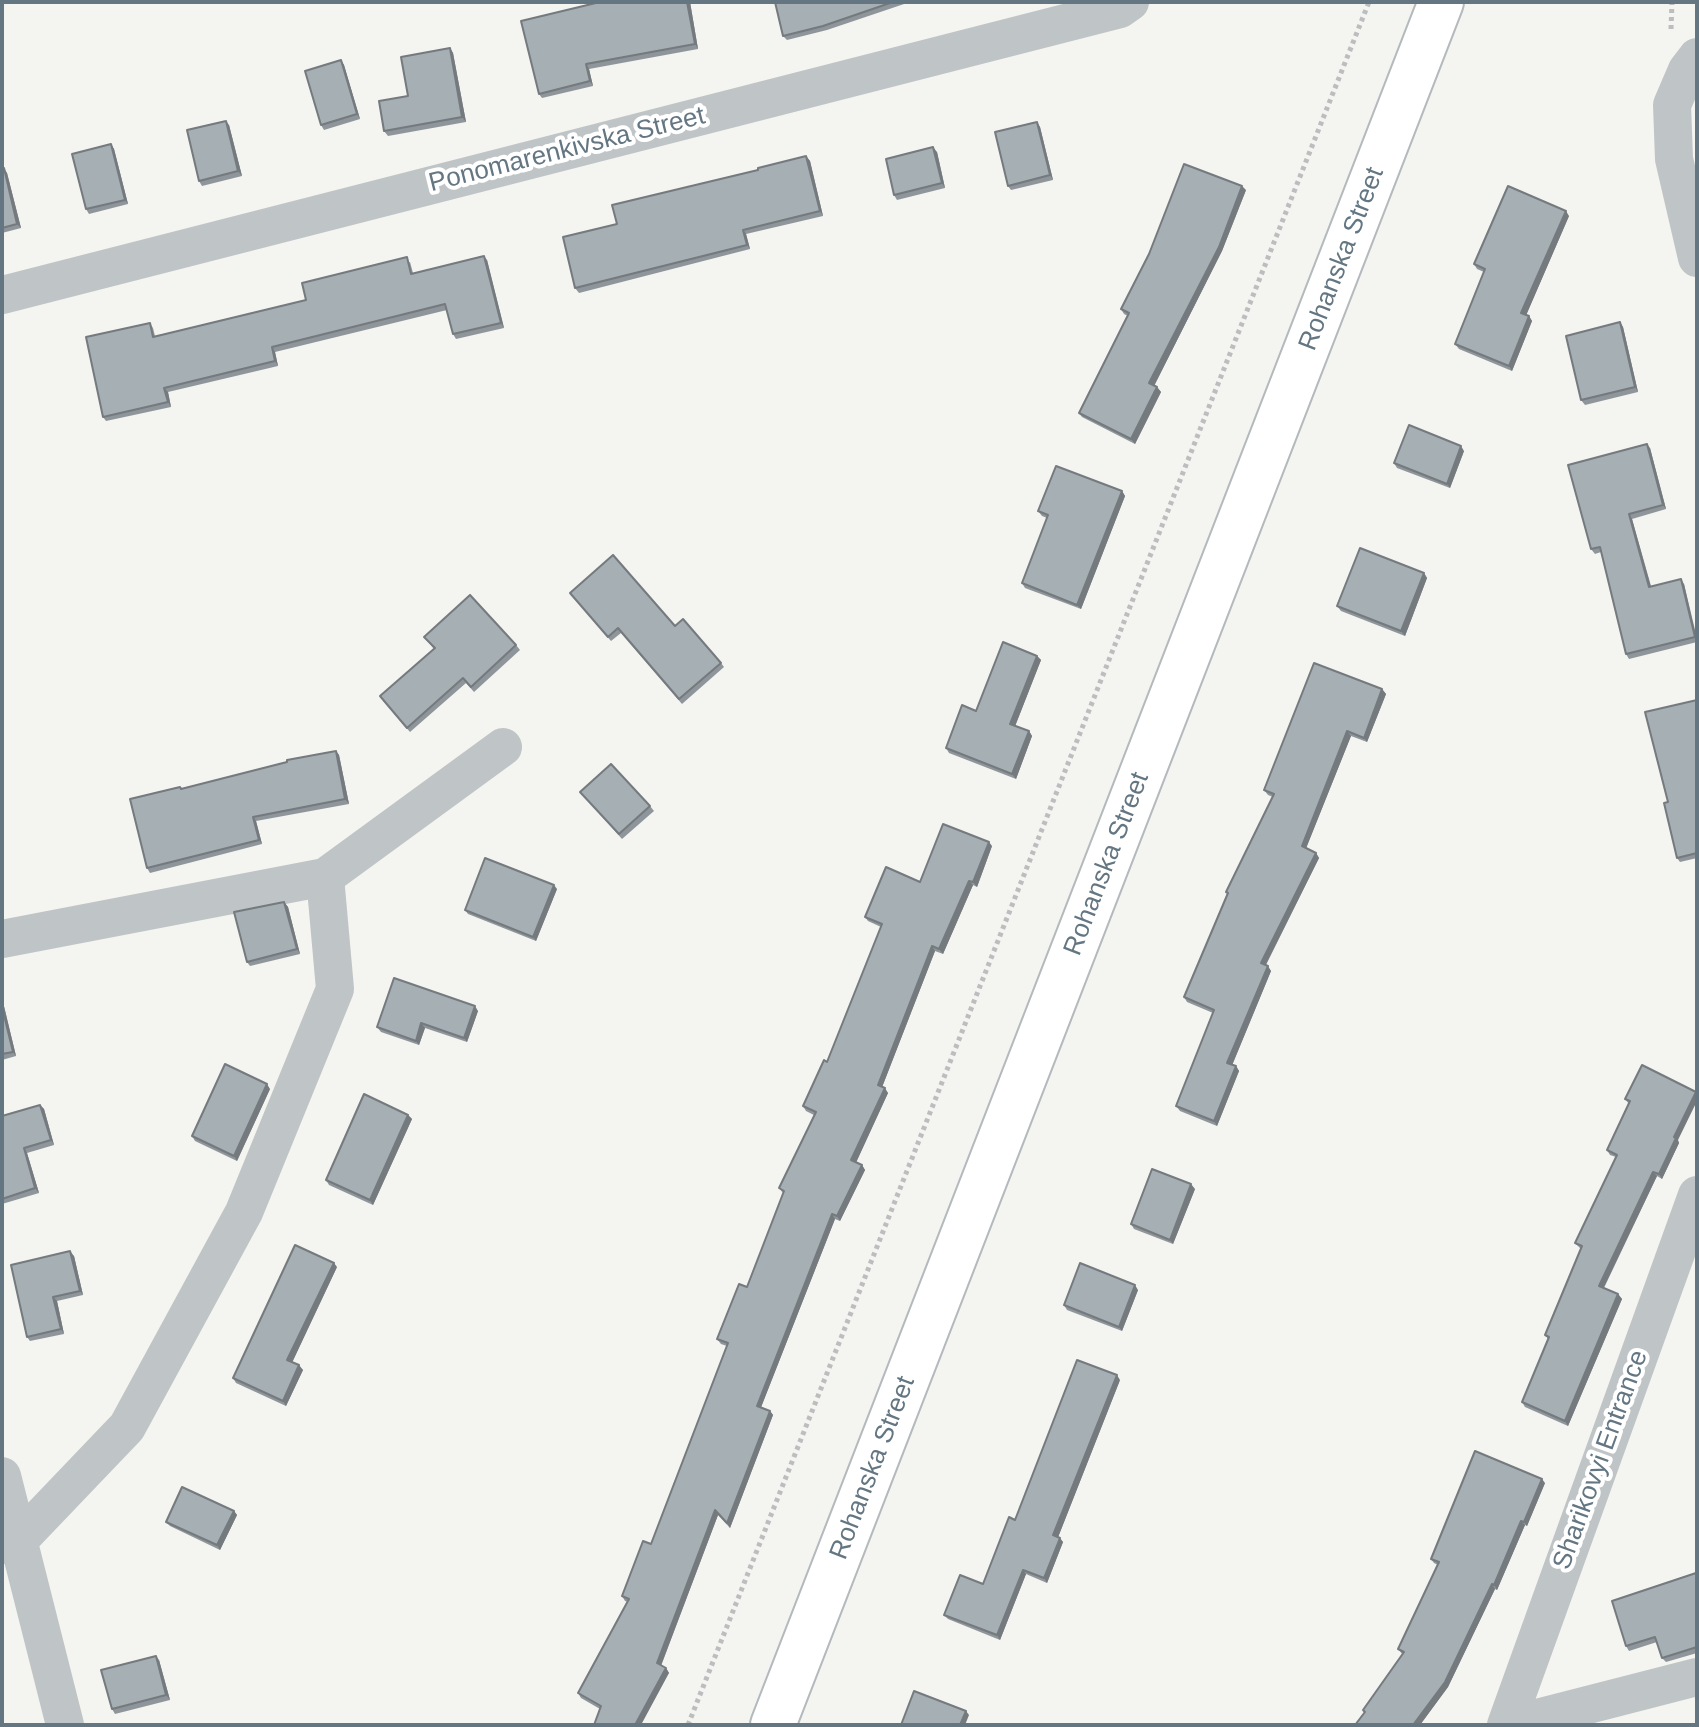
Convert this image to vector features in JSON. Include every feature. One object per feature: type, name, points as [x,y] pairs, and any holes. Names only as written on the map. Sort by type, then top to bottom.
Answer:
[{"type":"main road","name":"Rohanska Street","points":[[773,1725],[1441,2]]},
{"type":"street","name":"Ponomarenkivska Street","points":[[2,295],[1105,13],[1130,2]]},
{"type":"street","points":[[1697,57],[1687,70],[1672,105],[1674,159],[1697,258]]},
{"type":"street","points":[[2,939],[325,877],[503,747]]},
{"type":"street","points":[[10,1543],[127,1427],[244,1212],[335,989],[325,877]]},
{"type":"street","name":"Sharikovyi Entrance","points":[[1508,1725],[1697,1195]]},
{"type":"street","points":[[2,1476],[10,1543],[65,1725]]},
{"type":"street","name":"Sharikovyi Entrance","points":[[1508,1725],[1697,1677]]},
{"type":"path","points":[[688,1725],[1369,2]]},
{"type":"building","points":[[600,2],[687,2],[695,44],[586,64],[590,81],[539,94],[521,21]]},
{"type":"building","points":[[775,2],[893,2],[783,36]]},
{"type":"building","points":[[450,48],[462,117],[384,131],[379,101],[408,96],[401,57]]},
{"type":"building","points":[[341,60],[357,114],[321,125],[305,71]]},
{"type":"building","points":[[226,121],[238,171],[199,181],[187,130]]},
{"type":"building","points":[[1037,122],[1050,175],[1008,186],[995,132]]},
{"type":"building","points":[[111,144],[125,200],[86,209],[72,154]]},
{"type":"building","points":[[933,147],[942,183],[894,195],[886,159]]},
{"type":"building","points":[[806,156],[820,211],[743,230],[747,245],[575,288],[563,237],[617,224],[612,205]]},
{"type":"building","points":[[1184,164],[1242,186],[1219,247],[1149,383],[1157,387],[1131,439],[1079,413],[1129,313],[1121,309],[1149,254]]},
{"type":"building","points":[[2,169],[17,224],[2,228]]},
{"type":"building","points":[[1508,186],[1566,211],[1521,313],[1529,316],[1509,366],[1455,344],[1485,269],[1474,264]]},
{"type":"building","points":[[484,256],[501,323],[453,334],[445,304],[272,347],[275,361],[164,388],[168,402],[103,417],[86,337],[150,323],[153,337],[306,300],[302,283],[407,257],[411,274]]},
{"type":"building","points":[[1620,322],[1635,387],[1581,400],[1566,336]]},
{"type":"building","points":[[1409,425],[1461,446],[1447,484],[1394,463]]},
{"type":"building","points":[[1647,444],[1663,505],[1629,514],[1649,587],[1681,579],[1695,637],[1626,654],[1600,547],[1591,549],[1568,465]]},
{"type":"building","points":[[1056,466],[1122,491],[1077,605],[1022,583],[1048,515],[1038,511]]},
{"type":"building","points":[[1360,548],[1424,573],[1401,631],[1337,606]]},
{"type":"building","points":[[613,555],[675,626],[683,619],[721,663],[679,699],[618,628],[608,637],[570,593]]},
{"type":"building","points":[[470,595],[516,645],[471,687],[463,678],[407,728],[380,696],[435,648],[424,637]]},
{"type":"building","points":[[1003,642],[1037,656],[1010,724],[1029,731],[1012,774],[946,748],[962,705],[976,711]]},
{"type":"building","points":[[1314,663],[1382,689],[1364,738],[1347,731],[1302,846],[1316,853],[1261,963],[1268,966],[1227,1063],[1236,1066],[1214,1121],[1176,1106],[1214,1010],[1184,997],[1226,892],[1274,794],[1264,790]]},
{"type":"building","points":[[1697,700],[1697,853],[1677,858],[1664,803],[1668,802],[1645,712]]},
{"type":"building","points":[[336,751],[345,799],[253,817],[259,840],[147,868],[130,799]]},
{"type":"building","points":[[611,764],[650,806],[619,834],[580,792]]},
{"type":"building","points":[[943,824],[989,842],[973,882],[969,881],[939,949],[932,946],[878,1085],[885,1088],[851,1160],[862,1165],[837,1216],[832,1214],[757,1406],[770,1411],[727,1523],[715,1510],[657,1663],[666,1668],[635,1725],[594,1725],[601,1706],[578,1693],[629,1599],[622,1596],[643,1541],[651,1544],[728,1343],[717,1339],[739,1284],[747,1287],[784,1191],[779,1188],[816,1112],[803,1106],[824,1060],[827,1062],[882,924],[865,917],[886,867],[920,882]]},
{"type":"building","points":[[485,858],[554,885],[533,937],[465,910]]},
{"type":"building","points":[[284,902],[297,949],[247,962],[234,912]]},
{"type":"building","points":[[394,978],[475,1006],[464,1038],[421,1023],[416,1041],[377,1027]]},
{"type":"building","points":[[2,1007],[13,1052],[2,1054]]},
{"type":"building","points":[[225,1064],[267,1084],[234,1156],[192,1136]]},
{"type":"building","points":[[1642,1065],[1696,1092],[1659,1174],[1653,1172],[1599,1286],[1618,1294],[1565,1421],[1522,1402],[1549,1337],[1545,1335],[1582,1246],[1575,1243],[1617,1155],[1607,1150],[1630,1101],[1625,1099]]},
{"type":"building","points":[[364,1094],[408,1115],[370,1200],[326,1180]]},
{"type":"building","points":[[40,1105],[51,1140],[24,1148],[35,1188],[2,1199],[2,1116]]},
{"type":"building","points":[[1152,1169],[1191,1184],[1170,1240],[1131,1224]]},
{"type":"building","points":[[295,1245],[334,1263],[287,1360],[299,1365],[283,1401],[233,1378]]},
{"type":"building","points":[[70,1251],[80,1291],[53,1297],[61,1329],[27,1337],[11,1265]]},
{"type":"building","points":[[1080,1263],[1135,1285],[1119,1327],[1064,1305]]},
{"type":"building","points":[[1077,1360],[1117,1375],[1053,1535],[1060,1538],[1044,1578],[1023,1570],[997,1635],[944,1615],[960,1575],[983,1584],[1009,1517],[1015,1520]]},
{"type":"building","points":[[1475,1451],[1542,1479],[1524,1522],[1521,1521],[1494,1585],[1445,1682],[1413,1725],[1355,1725],[1404,1652],[1398,1649],[1439,1562],[1431,1559]]},
{"type":"building","points":[[182,1487],[234,1511],[217,1545],[166,1522]]},
{"type":"building","points":[[1696,1573],[1697,1647],[1662,1658],[1655,1637],[1626,1646],[1612,1601]]},
{"type":"building","points":[[156,1656],[166,1695],[112,1709],[101,1670]]},
{"type":"building","points":[[914,1691],[966,1711],[960,1725],[901,1725]]}]
